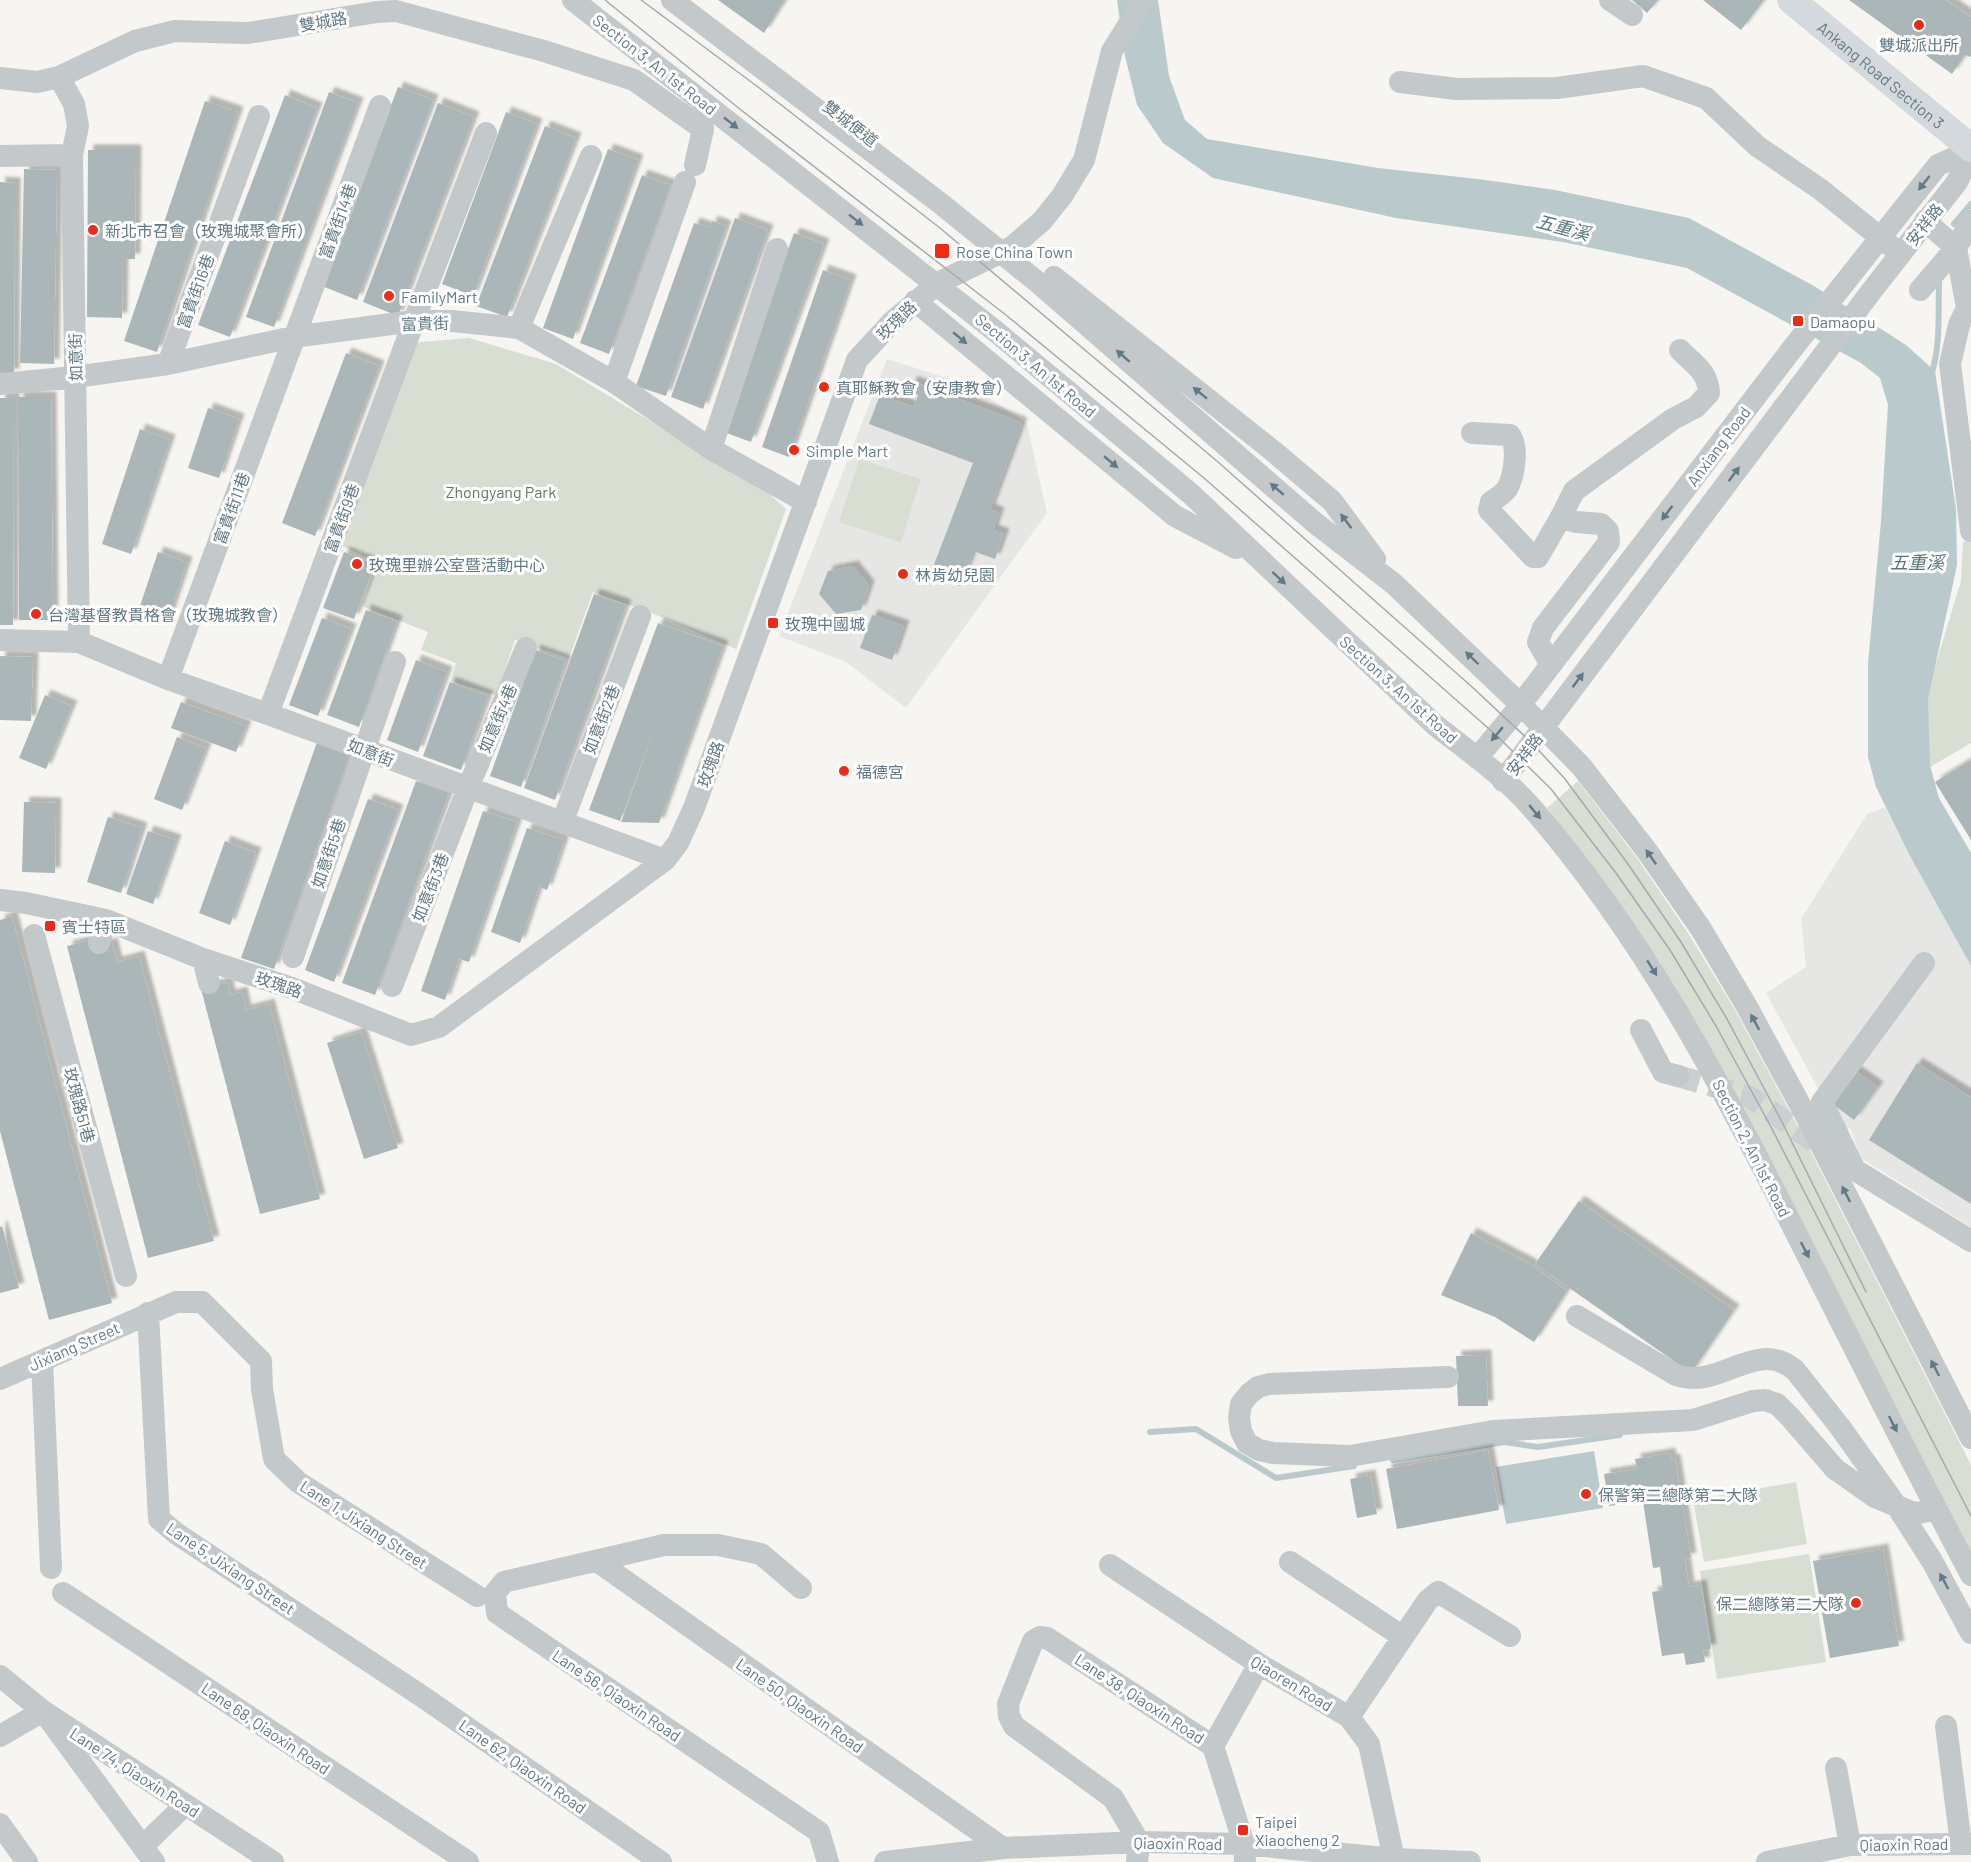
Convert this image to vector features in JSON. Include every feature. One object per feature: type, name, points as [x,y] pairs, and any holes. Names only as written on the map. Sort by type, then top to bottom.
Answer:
[{"type":"main road","name":"Ankang Road Section 3","points":[[1791,0],[1971,150]]},
{"type":"street","name":"Section 3, An 1st Road","points":[[573,0],[994,330],[1191,494],[1435,725],[1477,758]]},
{"type":"street","points":[[672,0],[940,203],[1035,280],[1314,522],[1394,584],[1520,704],[1588,774],[1647,851],[1701,929],[1746,1005],[1799,1102],[1971,1438]]},
{"type":"street","name":"雙城便道","points":[[689,0],[1012,247],[1030,258],[1273,451],[1332,501],[1394,584]]},
{"type":"street","name":"玫瑰路","points":[[0,900],[26,903],[106,920],[203,959],[292,988],[411,1035],[439,1027],[665,860],[678,843],[694,808],[857,360],[915,301],[938,283],[1012,247],[1048,213],[1062,196],[1084,160],[1112,51],[1144,0]]},
{"type":"street","points":[[1610,0],[1632,15]]},
{"type":"street","name":"雙城路","points":[[0,78],[37,82],[59,77],[135,42],[175,31],[248,33],[396,10],[544,51],[634,81],[702,129],[690,173],[614,382]]},
{"type":"street","points":[[1400,81],[1457,89],[1557,88],[1643,76],[1706,98],[1757,146],[1820,189],[1900,254]]},
{"type":"street","name":"如意街","points":[[59,77],[74,104],[78,126],[72,155],[79,642]]},
{"type":"street","name":"富貴街14巷","points":[[293,337],[380,106]]},
{"type":"street","name":"富貴街16巷","points":[[168,364],[259,116]]},
{"type":"street","name":"富貴街9巷","points":[[268,714],[486,133]]},
{"type":"street","name":"安祥路","points":[[1870,293],[1957,182],[1971,150]]},
{"type":"street","name":"Anxiang Road","points":[[1477,758],[1849,276],[1938,165],[1971,150]]},
{"type":"street","points":[[0,156],[72,155]]},
{"type":"street","points":[[519,328],[591,156]]},
{"type":"street","points":[[1920,290],[1956,248],[1971,221]]},
{"type":"street","points":[[1925,222],[1956,248],[1969,308],[1959,325],[1950,364],[1971,531]]},
{"type":"street","points":[[711,449],[777,249]]},
{"type":"street","name":"Anxiang Road","points":[[1544,728],[1870,293]]},
{"type":"street","points":[[915,301],[1175,516],[1259,560]]},
{"type":"street","name":"富貴街","points":[[0,384],[75,377],[168,364],[293,337],[414,321],[452,321],[519,328],[614,382],[711,449],[806,502]]},
{"type":"street","name":"富貴街11巷","points":[[168,679],[293,337]]},
{"type":"street","points":[[1472,433],[1510,435],[1514,441],[1515,454],[1510,482],[1505,492],[1491,501],[1489,510],[1533,557],[1538,558],[1574,491],[1673,419],[1696,407],[1709,393],[1709,386],[1702,370],[1680,350]]},
{"type":"street","points":[[1551,665],[1538,642],[1543,628],[1609,542],[1608,531],[1601,524],[1576,522],[1561,517]]},
{"type":"street","name":"如意街2巷","points":[[562,823],[640,616]]},
{"type":"street","name":"如意街","points":[[0,640],[79,642],[168,679],[665,860]]},
{"type":"street","name":"如意街4巷","points":[[468,788],[526,648]]},
{"type":"street","name":"如意街5巷","points":[[292,957],[395,662]]},
{"type":"street","name":"安祥路","points":[[1503,781],[1544,728]]},
{"type":"street","name":"Section 2, An 1st Road","points":[[1477,758],[1530,806],[1596,888],[1650,965],[1695,1039],[1971,1575]]},
{"type":"street","name":"如意街3巷","points":[[392,986],[468,788]]},
{"type":"street","points":[[99,943],[106,920]]},
{"type":"street","name":"玫瑰路51巷","points":[[34,935],[126,1276]]},
{"type":"street","points":[[203,959],[209,983]]},
{"type":"street","points":[[1924,963],[1822,1102],[1855,1170],[1971,1242]]},
{"type":"street","points":[[1641,1030],[1663,1072],[1678,1076]]},
{"type":"street","name":"Lane 1, Jixiang Street","points":[[148,1313],[176,1302],[202,1302],[261,1361],[262,1389],[274,1459],[298,1482],[477,1596]]},
{"type":"street","name":"Jixiang Street","points":[[0,1379],[148,1313]]},
{"type":"street","name":"Lane 5, Jixiang Street","points":[[148,1313],[159,1519],[177,1534],[384,1672]]},
{"type":"street","points":[[1577,1316],[1688,1379],[1710,1376],[1765,1358],[1776,1359],[1795,1370],[1840,1427],[1898,1508],[1932,1560],[1971,1633]]},
{"type":"street","points":[[42,1361],[51,1568]]},
{"type":"street","points":[[1448,1377],[1269,1384],[1258,1387],[1241,1404],[1239,1418],[1241,1431],[1247,1443],[1273,1454],[1350,1456],[1493,1431],[1693,1420],[1754,1401],[1765,1400],[1777,1404],[1791,1417],[1835,1469],[1875,1497],[1898,1508],[1919,1513],[1936,1509]]},
{"type":"street","points":[[597,1561],[664,1545],[718,1545],[760,1554],[801,1588]]},
{"type":"street","name":"Lane 50, Qiaoxin Road","points":[[597,1561],[1003,1848]]},
{"type":"street","name":"Lane 56, Qiaoxin Road","points":[[597,1561],[504,1582],[495,1593],[497,1613],[819,1832],[828,1862]]},
{"type":"street","points":[[1290,1562],[1403,1637]]},
{"type":"street","name":"Qiaoren Road","points":[[1110,1564],[1259,1664],[1349,1717],[1369,1744],[1394,1858]]},
{"type":"street","points":[[1349,1717],[1428,1600],[1438,1592],[1510,1636]]},
{"type":"street","name":"Lane 68, Qiaoxin Road","points":[[63,1593],[468,1862]]},
{"type":"street","name":"Lane 38, Qiaoxin Road","points":[[1138,1852],[1113,1798],[1014,1726],[1009,1716],[1008,1704],[1033,1641],[1047,1638],[1213,1746],[1245,1853]]},
{"type":"street","points":[[1213,1746],[1259,1664]]},
{"type":"street","name":"Lane 62, Qiaoxin Road","points":[[384,1672],[661,1862]]},
{"type":"street","name":"Lane 74, Qiaoxin Road","points":[[0,1676],[43,1711],[273,1862]]},
{"type":"street","points":[[0,1736],[43,1711],[148,1854],[185,1805]]},
{"type":"street","points":[[1946,1726],[1966,1844]]},
{"type":"street","points":[[1836,1768],[1850,1845]]},
{"type":"street","points":[[0,1824],[27,1862]]},
{"type":"street","name":"Qiaoxin Road","points":[[1767,1862],[1850,1845],[1966,1844]]},
{"type":"street","name":"Qiaoxin Road","points":[[885,1862],[927,1860],[1003,1848],[1245,1853],[1470,1862]]},
{"type":"shaded area","name":"林肯幼兒園","points":[[887,359],[972,386],[1027,424],[1047,513],[906,708],[846,662],[779,636]]},
{"type":"shaded area","points":[[1885,807],[1971,965],[1971,1227],[1861,1158],[1850,1128],[1843,1134],[1766,993],[1806,967],[1801,919],[1867,814]]},
{"type":"green space","name":"Zhongyang Park","points":[[469,338],[556,364],[766,491],[786,509],[736,649],[654,614],[593,592],[569,658],[515,640],[496,695],[451,681],[456,663],[421,650],[428,632],[362,606],[377,562],[338,544],[410,343]]},
{"type":"green space","points":[[859,459],[921,479],[901,542],[839,522]]},
{"type":"green space","points":[[1971,539],[1971,743],[1925,770],[1921,730],[1929,686],[1961,581],[1963,542]]},
{"type":"green space","points":[[1578,781],[1637,858],[1688,933],[1735,1010],[1793,1117],[1971,1465],[1971,1552],[1757,1135],[1603,881],[1547,808]]},
{"type":"green space","points":[[1796,1482],[1807,1544],[1704,1562],[1693,1500]]},
{"type":"green space","points":[[1809,1554],[1826,1662],[1717,1679],[1700,1571]]},
{"type":"water","name":"五重溪","points":[[1117,0],[1158,0],[1169,76],[1185,120],[1207,139],[1378,168],[1555,190],[1689,218],[1814,286],[1906,345],[1935,371],[1956,509],[1957,565],[1928,699],[1930,765],[1939,798],[1971,853],[1971,966],[1909,854],[1876,787],[1868,757],[1868,663],[1881,521],[1888,405],[1880,378],[1861,363],[1687,268],[1563,242],[1396,218],[1213,178],[1163,143],[1137,105],[1125,56]]},
{"type":"water","points":[[1594,1451],[1603,1508],[1506,1524],[1496,1467]]},
{"type":"building","points":[[718,0],[785,0],[764,33]]},
{"type":"building","points":[[1632,0],[1658,0],[1647,13]]},
{"type":"building","points":[[1703,0],[1764,0],[1741,30]]},
{"type":"building","points":[[1849,0],[1946,0],[1971,17],[1971,57],[1965,55],[1952,74]]},
{"type":"building","points":[[398,87],[433,100],[357,300],[322,286]]},
{"type":"building","points":[[329,92],[358,103],[274,327],[246,317]]},
{"type":"building","points":[[285,95],[317,108],[230,337],[198,325]]},
{"type":"building","points":[[205,101],[238,112],[157,352],[124,341]]},
{"type":"building","points":[[438,103],[474,117],[398,316],[363,302]]},
{"type":"building","points":[[506,112],[537,124],[473,296],[442,284]]},
{"type":"building","points":[[545,126],[576,138],[507,317],[476,306]]},
{"type":"building","points":[[608,149],[638,160],[573,339],[543,328]]},
{"type":"building","points":[[88,150],[136,150],[135,259],[123,259],[122,318],[87,317]]},
{"type":"building","points":[[24,169],[57,170],[54,364],[20,363]]},
{"type":"building","points":[[642,175],[671,185],[609,354],[580,343]]},
{"type":"building","points":[[0,182],[15,183],[14,374],[0,374]]},
{"type":"building","points":[[735,218],[768,230],[703,409],[671,397]]},
{"type":"building","points":[[712,221],[726,226],[666,396],[636,386],[694,223],[710,228]]},
{"type":"building","points":[[794,233],[824,244],[751,442],[721,431]]},
{"type":"building","points":[[823,270],[851,280],[789,457],[762,447]]},
{"type":"building","points":[[346,353],[379,366],[315,536],[282,523]]},
{"type":"building","points":[[912,381],[1022,423],[990,509],[999,513],[993,530],[1004,534],[995,559],[973,551],[960,586],[930,575],[973,463],[869,424],[880,395],[914,407],[918,395],[909,391]]},
{"type":"building","points":[[18,397],[51,397],[53,620],[19,620]]},
{"type":"building","points":[[0,398],[14,398],[13,625],[0,625]]},
{"type":"building","points":[[208,408],[239,419],[219,478],[188,468]]},
{"type":"building","points":[[140,429],[170,440],[131,554],[102,544]]},
{"type":"building","points":[[158,552],[187,562],[168,619],[139,609]]},
{"type":"building","points":[[344,552],[375,564],[354,619],[323,608]]},
{"type":"building","points":[[853,566],[869,586],[861,610],[836,614],[819,594],[828,571]]},
{"type":"building","points":[[594,594],[626,605],[555,800],[524,788]]},
{"type":"building","points":[[366,610],[397,621],[359,727],[327,715]]},
{"type":"building","points":[[872,615],[904,626],[892,660],[860,648]]},
{"type":"building","points":[[322,618],[351,629],[318,716],[289,705]]},
{"type":"building","points":[[658,623],[723,646],[659,823],[621,822],[658,720],[620,821],[589,810]]},
{"type":"building","points":[[535,650],[566,661],[521,787],[490,776]]},
{"type":"building","points":[[0,656],[33,657],[31,721],[0,720]]},
{"type":"building","points":[[416,660],[447,672],[418,752],[387,740]]},
{"type":"building","points":[[450,682],[488,696],[461,770],[423,756]]},
{"type":"building","points":[[45,695],[72,706],[46,769],[19,758]]},
{"type":"building","points":[[181,702],[246,726],[236,752],[171,728]]},
{"type":"building","points":[[177,737],[206,748],[182,810],[154,799]]},
{"type":"building","points":[[317,742],[350,754],[274,969],[241,958]]},
{"type":"building","points":[[1971,760],[1971,840],[1935,782]]},
{"type":"building","points":[[416,781],[449,793],[375,995],[342,983]]},
{"type":"building","points":[[368,799],[398,810],[334,982],[305,970]]},
{"type":"building","points":[[24,802],[56,803],[55,873],[22,872]]},
{"type":"building","points":[[483,811],[517,822],[469,962],[459,959],[445,1000],[421,991]]},
{"type":"building","points":[[108,817],[142,828],[121,893],[87,882]]},
{"type":"building","points":[[527,828],[564,840],[547,890],[539,887],[520,943],[491,932]]},
{"type":"building","points":[[148,831],[176,840],[153,904],[126,894]]},
{"type":"building","points":[[225,841],[256,853],[230,925],[199,913]]},
{"type":"building","points":[[12,916],[112,1303],[49,1320],[0,1131],[0,920]]},
{"type":"building","points":[[95,939],[97,947],[112,943],[117,962],[139,956],[214,1241],[148,1258],[67,946]]},
{"type":"building","points":[[227,982],[230,995],[242,992],[246,1010],[269,1004],[320,1199],[260,1214],[201,989]]},
{"type":"building","points":[[361,1032],[398,1148],[364,1159],[327,1043]]},
{"type":"building","points":[[1917,1063],[1971,1097],[1971,1204],[1869,1140]]},
{"type":"building","points":[[1854,1070],[1878,1087],[1854,1120],[1830,1102]]},
{"type":"building","points":[[1579,1201],[1734,1310],[1691,1373],[1535,1264]]},
{"type":"building","points":[[2,1226],[19,1288],[0,1293],[0,1227]]},
{"type":"building","points":[[1471,1233],[1530,1264],[1567,1291],[1534,1342],[1495,1317],[1441,1295]]},
{"type":"building","points":[[1486,1355],[1488,1406],[1458,1406],[1456,1356]]},
{"type":"building","points":[[1488,1450],[1499,1510],[1397,1529],[1386,1469]]},
{"type":"building","points":[[1670,1453],[1671,1460],[1675,1459],[1691,1558],[1685,1559],[1689,1587],[1701,1585],[1711,1649],[1703,1651],[1705,1662],[1686,1665],[1684,1653],[1662,1656],[1652,1592],[1663,1590],[1660,1567],[1653,1568],[1643,1501],[1609,1506],[1604,1474],[1637,1469],[1635,1459]]},
{"type":"building","points":[[1370,1475],[1377,1514],[1357,1518],[1350,1479]]},
{"type":"building","name":"保二總隊第二大隊","points":[[1883,1549],[1899,1646],[1830,1658],[1813,1561]]},
{"type":"waterway","points":[[1954,224],[1971,204]]},
{"type":"waterway","points":[[1931,376],[1938,341],[1939,282]]},
{"type":"waterway","points":[[1150,1432],[1196,1429],[1276,1478],[1354,1466]]},
{"type":"waterway","points":[[1393,1460],[1504,1442],[1538,1447],[1620,1435]]},
{"type":"tunnel","points":[[1678,1076],[1750,1097],[1828,1151]]},
{"type":"tram line","points":[[605,0],[741,110],[1006,315],[1204,478],[1496,735],[1551,789],[1616,873],[1670,950],[1716,1026],[1771,1127],[1971,1516]]},
{"type":"tram line","points":[[641,0],[940,228],[1218,462],[1532,743],[1565,779],[1628,864],[1681,942],[1727,1019],[1782,1122],[1866,1292]]},
{"type":"place","name":"雙城派出所","points":[[1919,25]]},
{"type":"place","name":"新北市召會（玫瑰城聚會所）","points":[[93,230]]},
{"type":"place","name":"Rose China Town","points":[[942,251]]},
{"type":"place","name":"FamilyMart","points":[[389,296]]},
{"type":"place","name":"Damaopu","points":[[1798,321]]},
{"type":"place","name":"真耶穌教會（安康教會）","points":[[824,387]]},
{"type":"place","name":"Simple Mart","points":[[794,450]]},
{"type":"place","name":"玫瑰里辦公室暨活動中心","points":[[357,564]]},
{"type":"place","name":"林肯幼兒園","points":[[903,574]]},
{"type":"place","name":"台灣基督教貴格會（玫瑰城教會）","points":[[36,614]]},
{"type":"place","name":"玫瑰中國城","points":[[773,623]]},
{"type":"place","name":"福德宮","points":[[844,771]]},
{"type":"place","name":"賓士特區","points":[[50,926]]},
{"type":"place","name":"保警第二總隊第二大隊","points":[[1586,1494]]},
{"type":"place","name":"保二總隊第二大隊","points":[[1856,1603]]},
{"type":"place","name":"Taipei Xiaocheng 2","points":[[1243,1830]]}]
